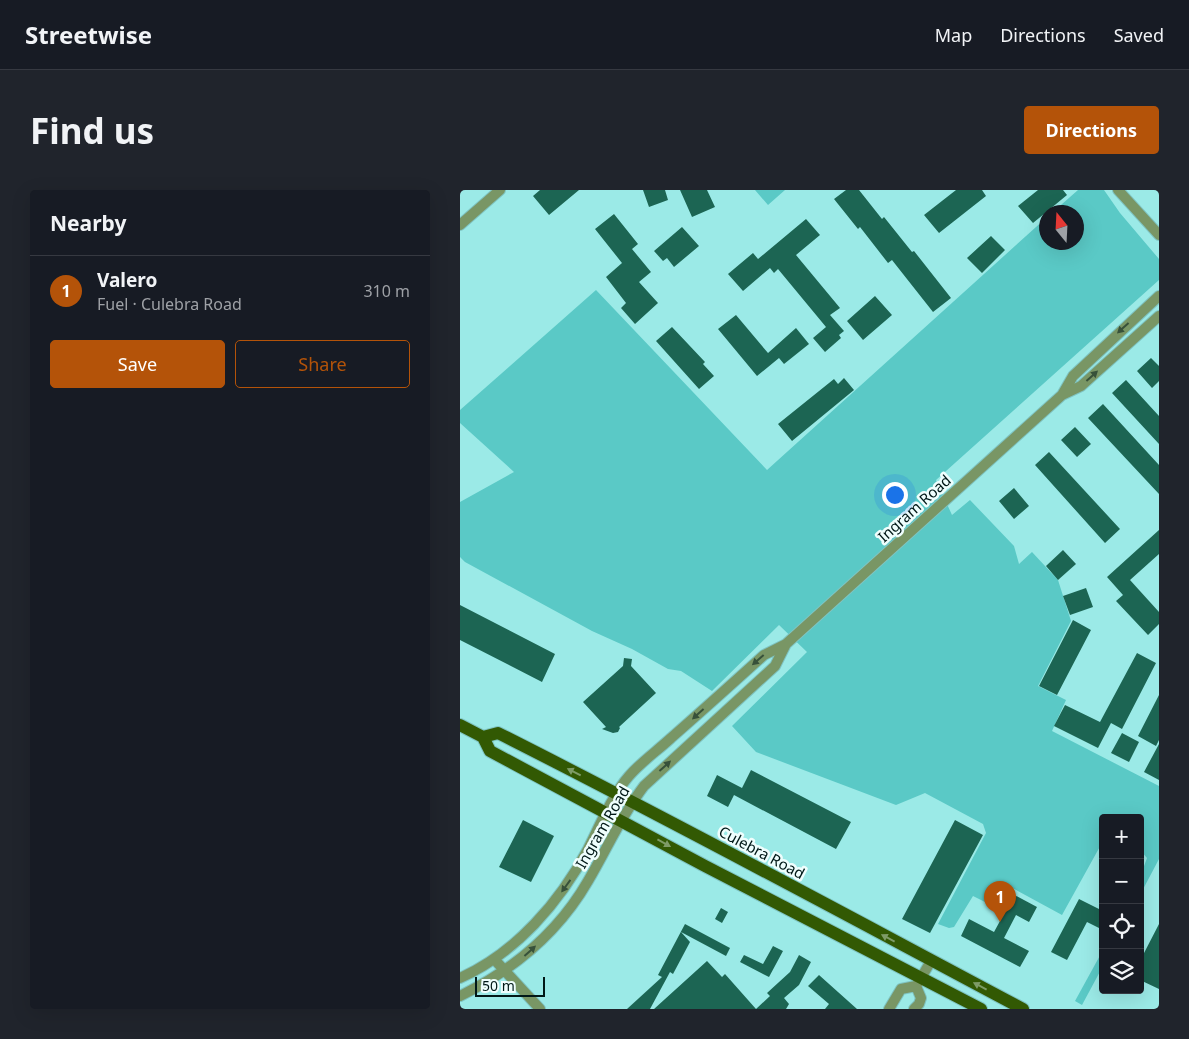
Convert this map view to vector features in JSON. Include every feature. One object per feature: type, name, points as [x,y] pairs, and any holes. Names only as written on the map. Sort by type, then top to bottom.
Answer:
[{"type":"main road","name":"Culebra Road","points":[[460,725],[483,737],[490,751],[919,982],[981,1009]]},
{"type":"main road","name":"Culebra Road","points":[[483,737],[498,733],[631,801],[1023,1009]]},
{"type":"street","points":[[460,225],[500,190]]},
{"type":"street","points":[[1118,190],[1159,236]]},
{"type":"street","name":"Ingram Road","points":[[1062,395],[1073,376],[1159,296]]},
{"type":"street","name":"Ingram Road","points":[[460,978],[494,959],[536,923],[557,900],[575,874],[617,794],[628,777],[764,655],[786,644],[1062,395],[1081,386],[1159,316]]},
{"type":"street","name":"Ingram Road","points":[[460,996],[504,972],[547,936],[568,912],[588,882],[631,801],[644,786],[776,666],[786,644]]},
{"type":"street","points":[[494,959],[540,1009]]},
{"type":"street","points":[[914,1009],[919,1004],[921,998],[919,982],[931,961]]},
{"type":"street","points":[[889,1009],[901,989],[919,982]]},
{"type":"shaded area","points":[[755,190],[785,190],[768,205]]},
{"type":"shaded area","points":[[1078,190],[1104,190],[1120,213],[1159,259],[1159,280],[936,480],[952,515],[970,500],[1014,546],[1019,564],[1032,552],[1058,580],[1071,621],[1038,686],[1066,700],[1052,731],[1159,786],[1159,859],[1144,887],[1144,866],[1147,858],[1144,855],[1144,814],[1099,814],[1099,848],[1062,915],[1007,885],[993,906],[973,896],[954,927],[949,928],[938,924],[986,833],[983,824],[925,793],[896,805],[756,752],[732,726],[807,652],[779,625],[712,691],[681,671],[668,669],[632,649],[592,631],[465,562],[460,557],[460,502],[514,472],[460,423],[460,410],[596,290],[767,470],[1039,224],[1039,250],[1084,250],[1084,205],[1061,205]]},
{"type":"shaded area","points":[[1099,957],[1099,973],[1082,1005],[1075,1001]]},
{"type":"building","points":[[540,190],[579,190],[549,215],[533,196]]},
{"type":"building","points":[[643,190],[665,190],[668,200],[649,207]]},
{"type":"building","points":[[680,190],[707,190],[715,207],[692,217]]},
{"type":"building","points":[[846,190],[859,190],[882,219],[884,217],[912,252],[914,251],[951,298],[933,312],[892,260],[888,263],[860,227],[858,229],[834,199]]},
{"type":"building","points":[[956,190],[982,190],[986,196],[939,233],[924,215]]},
{"type":"building","points":[[1038,190],[1063,190],[1067,195],[1055,205],[1039,205],[1039,218],[1033,223],[1018,206]]},
{"type":"building","points":[[614,214],[638,244],[632,249],[651,272],[639,282],[658,303],[635,324],[621,308],[626,303],[606,277],[622,263],[595,229]]},
{"type":"building","points":[[806,219],[820,235],[796,255],[840,308],[830,315],[844,331],[839,335],[841,338],[825,352],[813,338],[826,327],[778,269],[774,273],[770,268],[743,291],[728,274],[753,253],[758,259]]},
{"type":"building","points":[[682,227],[699,246],[674,267],[667,258],[663,261],[654,251]]},
{"type":"building","points":[[991,236],[1005,250],[982,273],[967,258]]},
{"type":"building","points":[[875,296],[892,315],[863,340],[847,321]]},
{"type":"building","points":[[736,315],[768,353],[796,328],[809,344],[784,364],[779,358],[757,376],[718,329]]},
{"type":"building","points":[[672,327],[705,362],[703,364],[714,376],[699,389],[656,341]]},
{"type":"building","points":[[1151,358],[1159,366],[1159,381],[1152,388],[1137,371]]},
{"type":"building","points":[[844,378],[854,390],[792,441],[778,424],[834,379],[838,384]]},
{"type":"building","points":[[1126,380],[1159,416],[1159,444],[1112,393]]},
{"type":"building","points":[[1103,404],[1159,465],[1159,494],[1088,418]]},
{"type":"building","points":[[1075,427],[1091,444],[1077,457],[1061,440]]},
{"type":"building","points":[[1049,452],[1120,529],[1105,543],[1035,465]]},
{"type":"building","points":[[1014,488],[1029,506],[1014,519],[999,501]]},
{"type":"building","points":[[1159,530],[1159,554],[1130,580],[1159,612],[1159,624],[1148,635],[1116,601],[1123,595],[1107,577]]},
{"type":"building","points":[[1063,550],[1076,564],[1058,580],[1046,566]]},
{"type":"building","points":[[1086,588],[1093,607],[1070,615],[1063,596]]},
{"type":"building","points":[[460,605],[555,654],[542,682],[460,640]]},
{"type":"building","points":[[1073,620],[1091,630],[1057,695],[1039,686]]},
{"type":"building","points":[[1137,653],[1156,663],[1122,729],[1111,723],[1098,748],[1054,726],[1065,705],[1100,722]]},
{"type":"building","points":[[624,658],[632,659],[631,666],[656,693],[619,727],[618,732],[613,733],[602,729],[606,727],[583,702],[623,666]]},
{"type":"building","points":[[1159,695],[1159,740],[1156,746],[1138,736]]},
{"type":"building","points":[[1122,733],[1139,742],[1129,762],[1111,753]]},
{"type":"building","points":[[1159,744],[1159,780],[1144,772]]},
{"type":"building","points":[[751,770],[851,822],[836,849],[734,795],[728,807],[707,796],[717,775],[742,788]]},
{"type":"building","points":[[523,820],[554,836],[531,882],[499,867]]},
{"type":"building","points":[[955,820],[983,835],[930,933],[902,919]]},
{"type":"building","points":[[1005,890],[1037,907],[1029,922],[1016,915],[1004,938],[1029,951],[1020,967],[961,936],[969,919],[994,932],[1006,910],[997,905]]},
{"type":"building","points":[[1079,899],[1099,909],[1099,928],[1087,922],[1067,960],[1051,952]]},
{"type":"building","points":[[721,908],[728,912],[722,923],[715,919]]},
{"type":"building","points":[[685,924],[730,948],[726,956],[681,932],[690,942],[673,974],[670,972],[650,1009],[627,1009],[662,977],[658,975]]},
{"type":"building","points":[[1159,924],[1159,989],[1144,982],[1144,953]]},
{"type":"building","points":[[773,946],[783,951],[769,977],[740,962],[744,955],[763,964]]},
{"type":"building","points":[[799,955],[811,962],[799,985],[784,998],[789,1004],[786,1009],[756,1009],[770,996],[767,993],[790,972]]},
{"type":"building","points":[[707,961],[722,977],[725,974],[756,1009],[654,1009]]},
{"type":"building","points":[[819,975],[857,1009],[825,1009],[829,1004],[808,986]]},
{"type":"place","name":"Valero","points":[[1000,922]]}]
